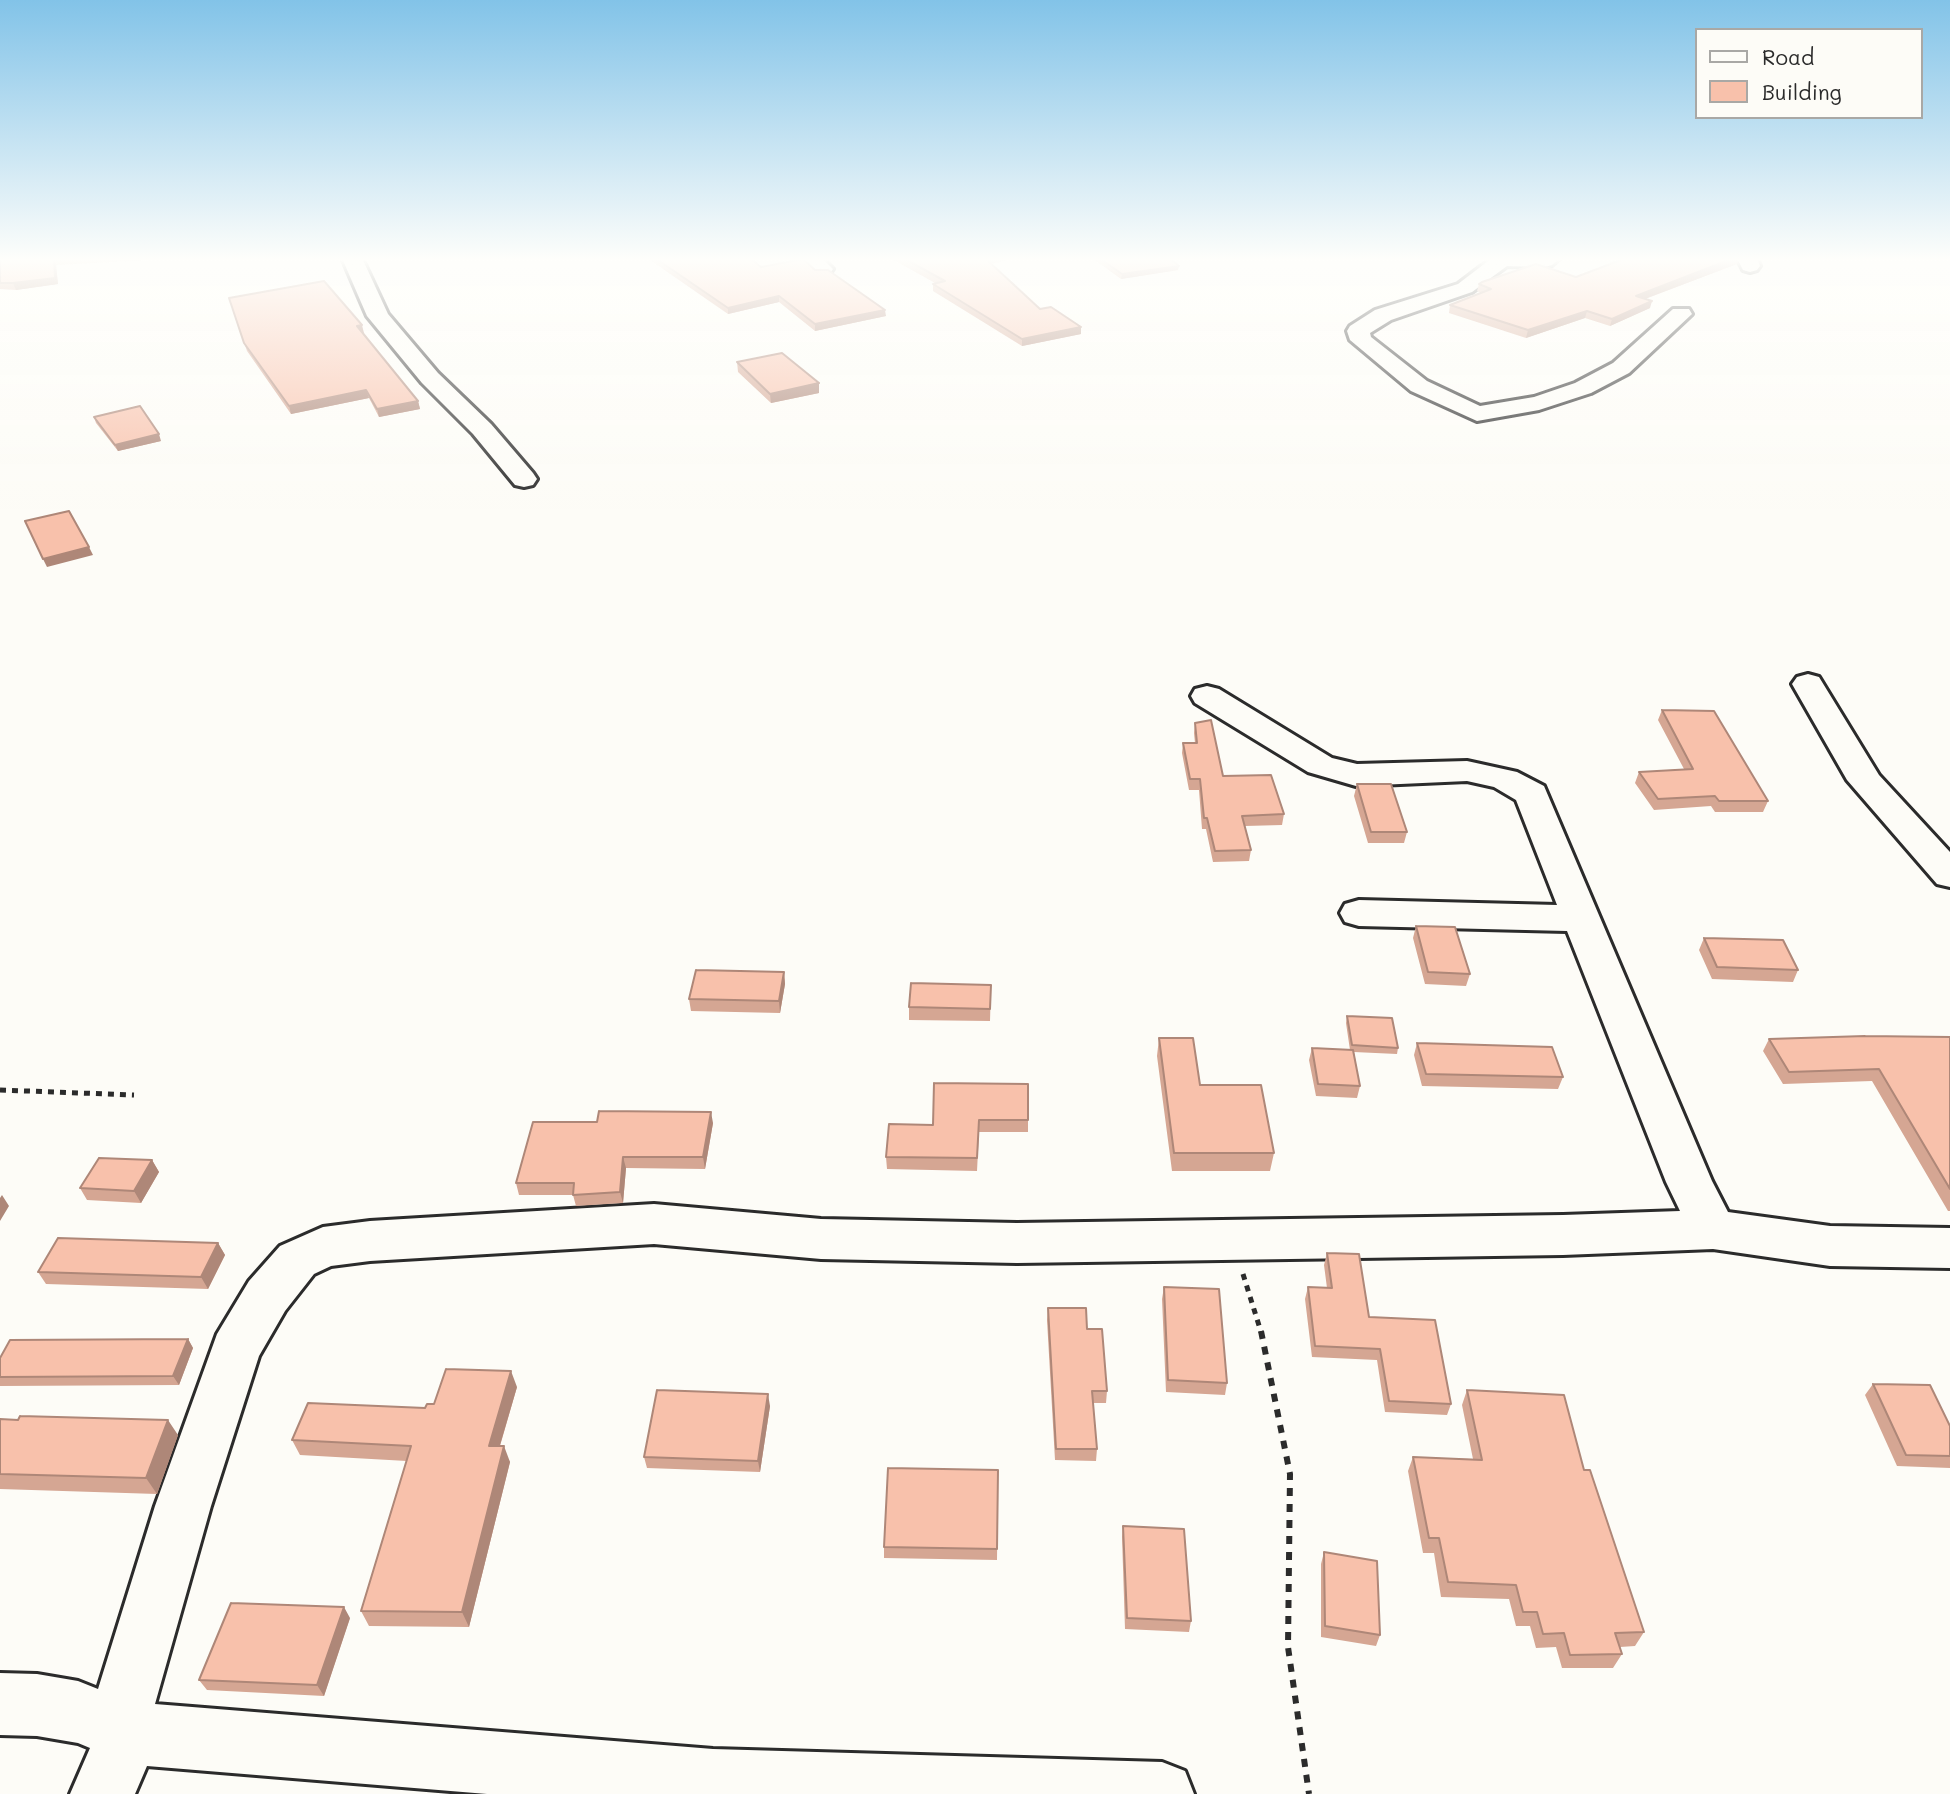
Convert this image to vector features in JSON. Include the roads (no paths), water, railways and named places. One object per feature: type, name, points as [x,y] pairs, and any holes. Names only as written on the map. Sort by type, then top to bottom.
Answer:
[{"type":"street","points":[[400,342],[430,378],[482,429],[524,479]]},
{"type":"street","points":[[1363,342],[1419,386],[1477,414],[1539,403],[1583,388],[1620,368],[1650,342]]},
{"type":"street","points":[[1808,684],[1866,780],[1950,875]]},
{"type":"street","points":[[1207,696],[1320,765],[1356,775],[1467,771],[1505,779],[1531,794],[1689,1182],[1713,1228]]},
{"type":"street","points":[[1359,913],[1582,919]]},
{"type":"street","points":[[102,1794],[124,1731],[183,1506],[235,1350],[267,1296],[297,1260],[323,1247],[370,1241],[654,1224],[821,1239],[1017,1243],[1563,1235],[1713,1228],[1830,1246],[1950,1248]]},
{"type":"street","points":[[0,1704],[37,1705],[78,1712],[124,1731],[712,1788],[1162,1794]]}]
